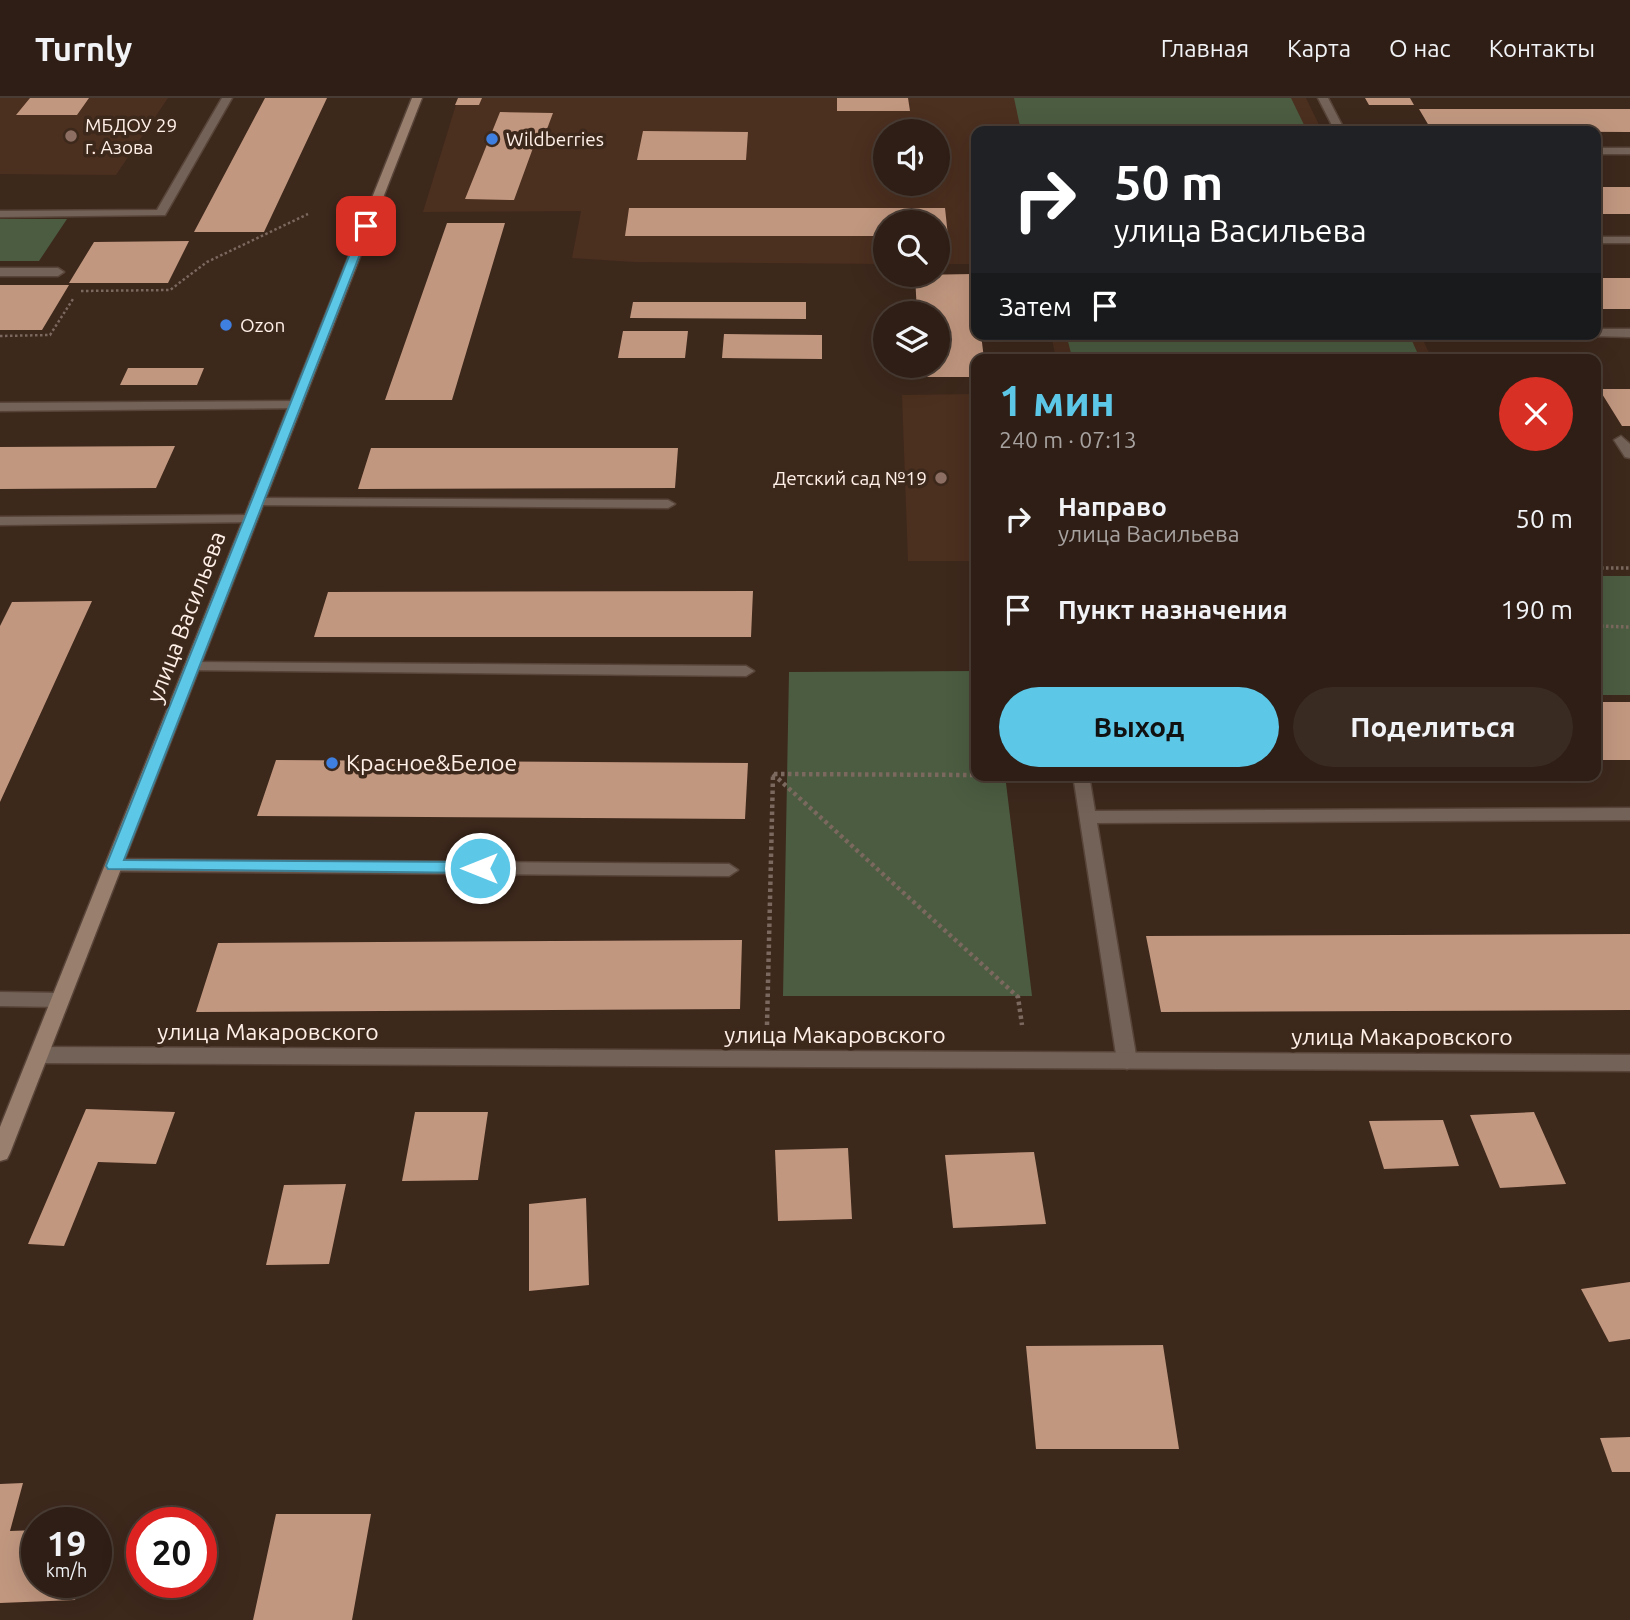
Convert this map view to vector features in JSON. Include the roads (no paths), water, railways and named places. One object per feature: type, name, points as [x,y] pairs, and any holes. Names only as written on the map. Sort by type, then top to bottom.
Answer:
[{"type":"street","points":[[0,214],[161,214],[227,98]]},
{"type":"street","name":"улица Васильева","points":[[0,1153],[417,98]]},
{"type":"street","points":[[1323,98],[1337,126]]},
{"type":"street","points":[[1601,151],[1630,151]]},
{"type":"street","points":[[1601,240],[1630,240]]},
{"type":"street","points":[[0,272],[58,272]]},
{"type":"street","points":[[1601,333],[1630,333]]},
{"type":"street","points":[[0,407],[296,405]]},
{"type":"street","points":[[1630,440],[1621,440],[1630,454]]},
{"type":"street","points":[[257,502],[668,505]]},
{"type":"street","points":[[0,520],[251,519]]},
{"type":"street","points":[[192,667],[746,671]]},
{"type":"street","points":[[1082,781],[1127,1060]]},
{"type":"street","points":[[1088,817],[1630,814]]},
{"type":"street","points":[[114,866],[729,870]]},
{"type":"street","points":[[0,999],[60,1000]]},
{"type":"street","name":"улица Макаровского","points":[[39,1055],[1630,1063]]},
{"type":"place","name":"МБДОУ 29 г. Азова","points":[[71,136]]},
{"type":"place","name":"Wildberries","points":[[492,139]]},
{"type":"place","name":"Ozon","points":[[226,325]]},
{"type":"place","name":"Детский сад №19","points":[[941,478]]},
{"type":"place","name":"Красное&Белое","points":[[332,763]]}]
